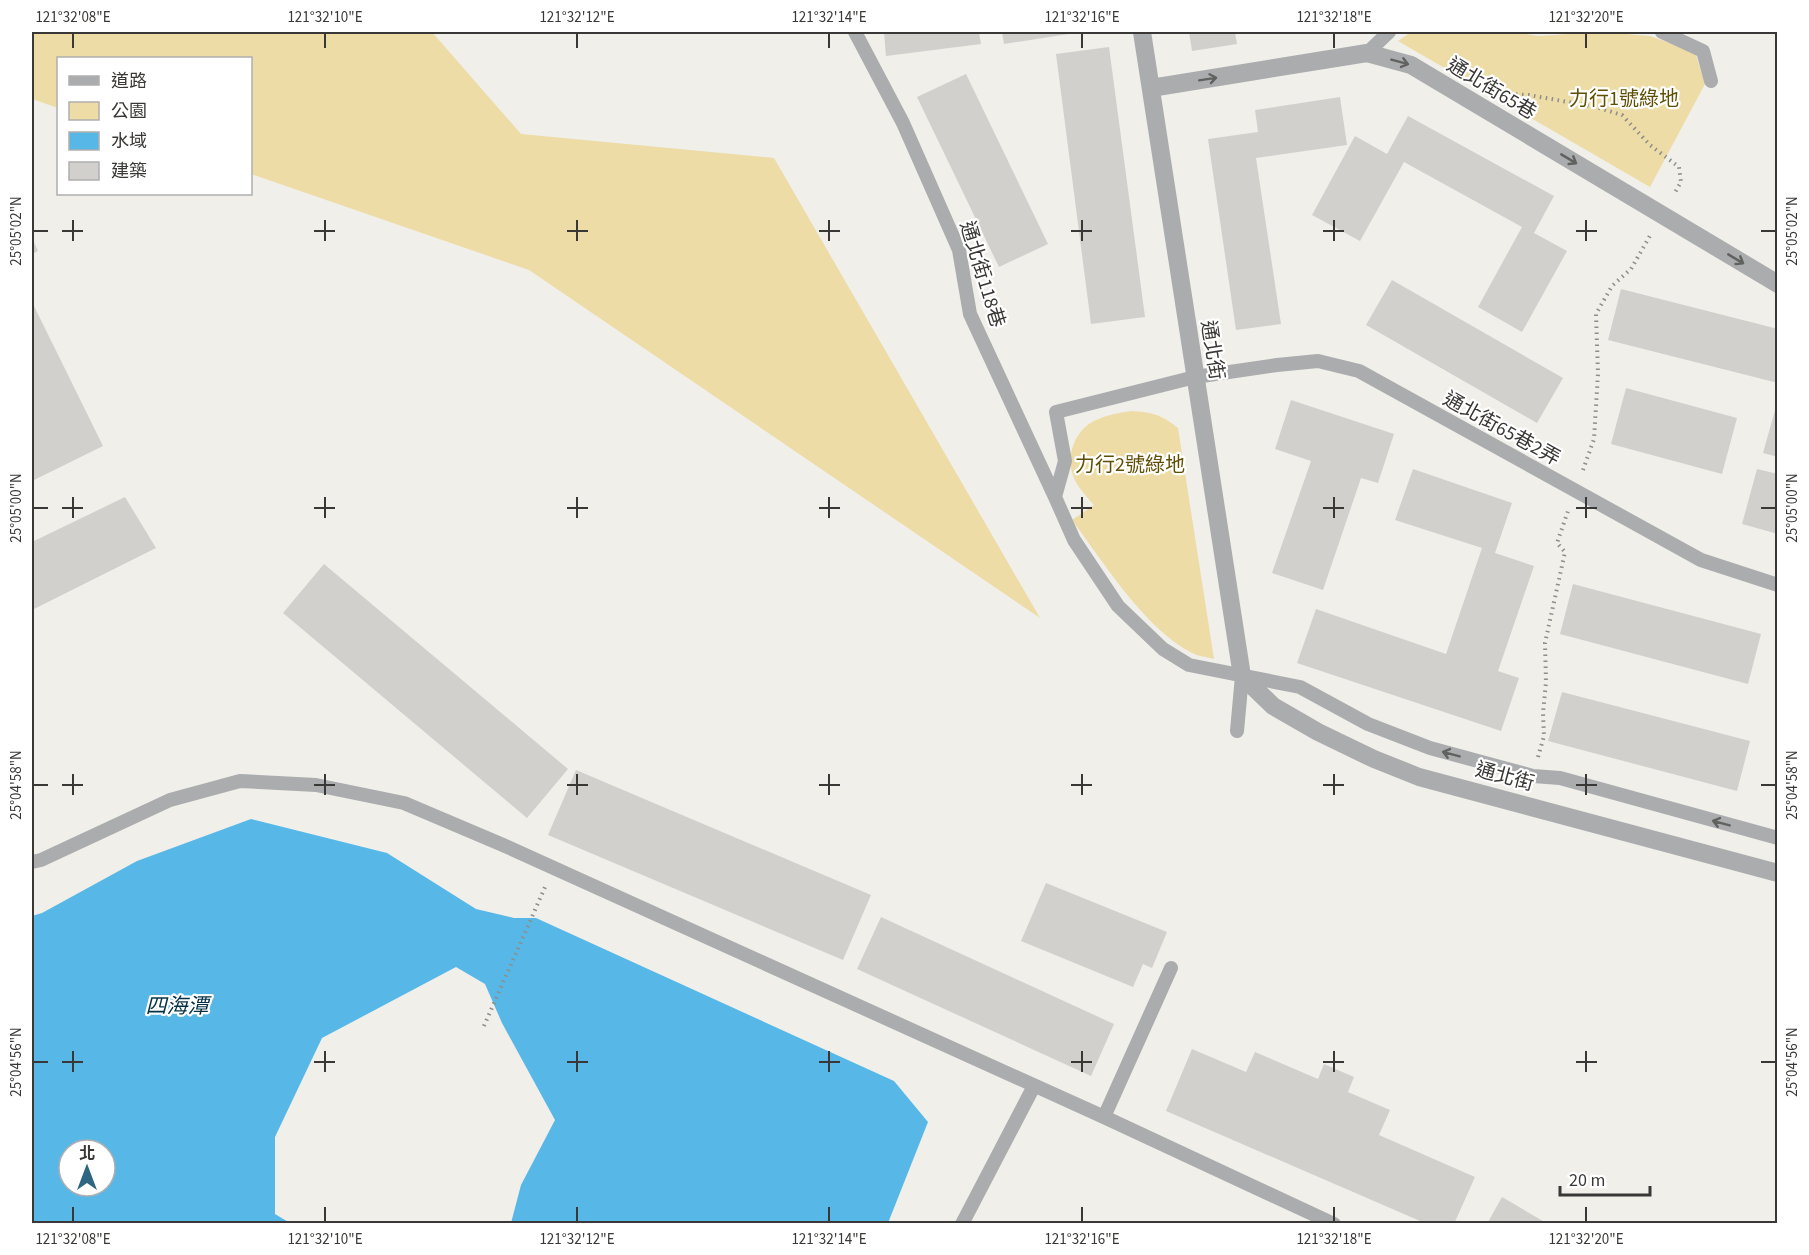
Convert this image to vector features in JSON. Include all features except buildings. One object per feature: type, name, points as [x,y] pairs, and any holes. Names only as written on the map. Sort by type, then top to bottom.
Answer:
[{"type":"street","name":"通北街","points":[[1142,32],[1242,676],[1273,706],[1318,732],[1374,759],[1419,777],[1778,873]]},
{"type":"street","name":"通北街65巷","points":[[1151,88],[1367,53],[1411,65],[1778,284]]},
{"type":"lane","name":"通北街118巷","points":[[855,32],[903,123],[959,250],[970,314],[1074,540],[1118,606],[1163,649],[1189,665],[1242,676]]},
{"type":"lane","points":[[1367,53],[1389,32]]},
{"type":"lane","points":[[1662,32],[1703,51],[1712,81]]},
{"type":"lane","name":"通北街65巷2弄","points":[[1195,377],[1318,361],[1359,371],[1701,560],[1778,585]]},
{"type":"lane","points":[[1055,497],[1065,461],[1056,412],[1195,377]]},
{"type":"lane","points":[[1236,731],[1242,676]]},
{"type":"lane","name":"通北街","points":[[1242,676],[1300,687],[1368,724],[1430,748],[1533,776],[1560,778],[1778,838]]},
{"type":"lane","points":[[32,862],[42,860],[170,800],[240,781],[316,785],[404,803],[554,867],[1334,1224]]},
{"type":"lane","points":[[1104,1117],[1171,968]]},
{"type":"lane","points":[[962,1224],[1034,1086]]},
{"type":"path","points":[[1505,94],[1529,95],[1596,107],[1622,115],[1650,145],[1679,167],[1681,183],[1631,269],[1612,286],[1600,303],[1596,314],[1598,374],[1594,439],[1557,543],[1565,552],[1545,643],[1544,736],[1533,776]]},
{"type":"path","points":[[484,1026],[554,867]]},
{"type":"green space","points":[[32,32],[432,32],[521,134],[774,158],[1040,618],[529,270],[252,174],[252,57],[57,57],[57,108],[32,99]]},
{"type":"green space","name":"力行1號綠地","points":[[1411,32],[1516,32],[1538,36],[1601,32],[1650,36],[1695,52],[1705,84],[1650,187],[1398,41]]},
{"type":"green space","name":"力行2號綠地","points":[[1131,411],[1156,415],[1178,428],[1214,659],[1192,653],[1174,642],[1157,627],[1126,593],[1072,520],[1094,505],[1078,485],[1071,470],[1071,454],[1077,438],[1081,431],[1094,421]]},
{"type":"water","name":"四海潭","points":[[251,819],[387,853],[476,909],[514,918],[536,918],[894,1081],[928,1122],[888,1223],[511,1223],[521,1185],[555,1120],[502,1023],[485,984],[456,967],[322,1038],[275,1137],[275,1214],[290,1223],[32,1223],[32,916],[42,913],[137,861]]}]
